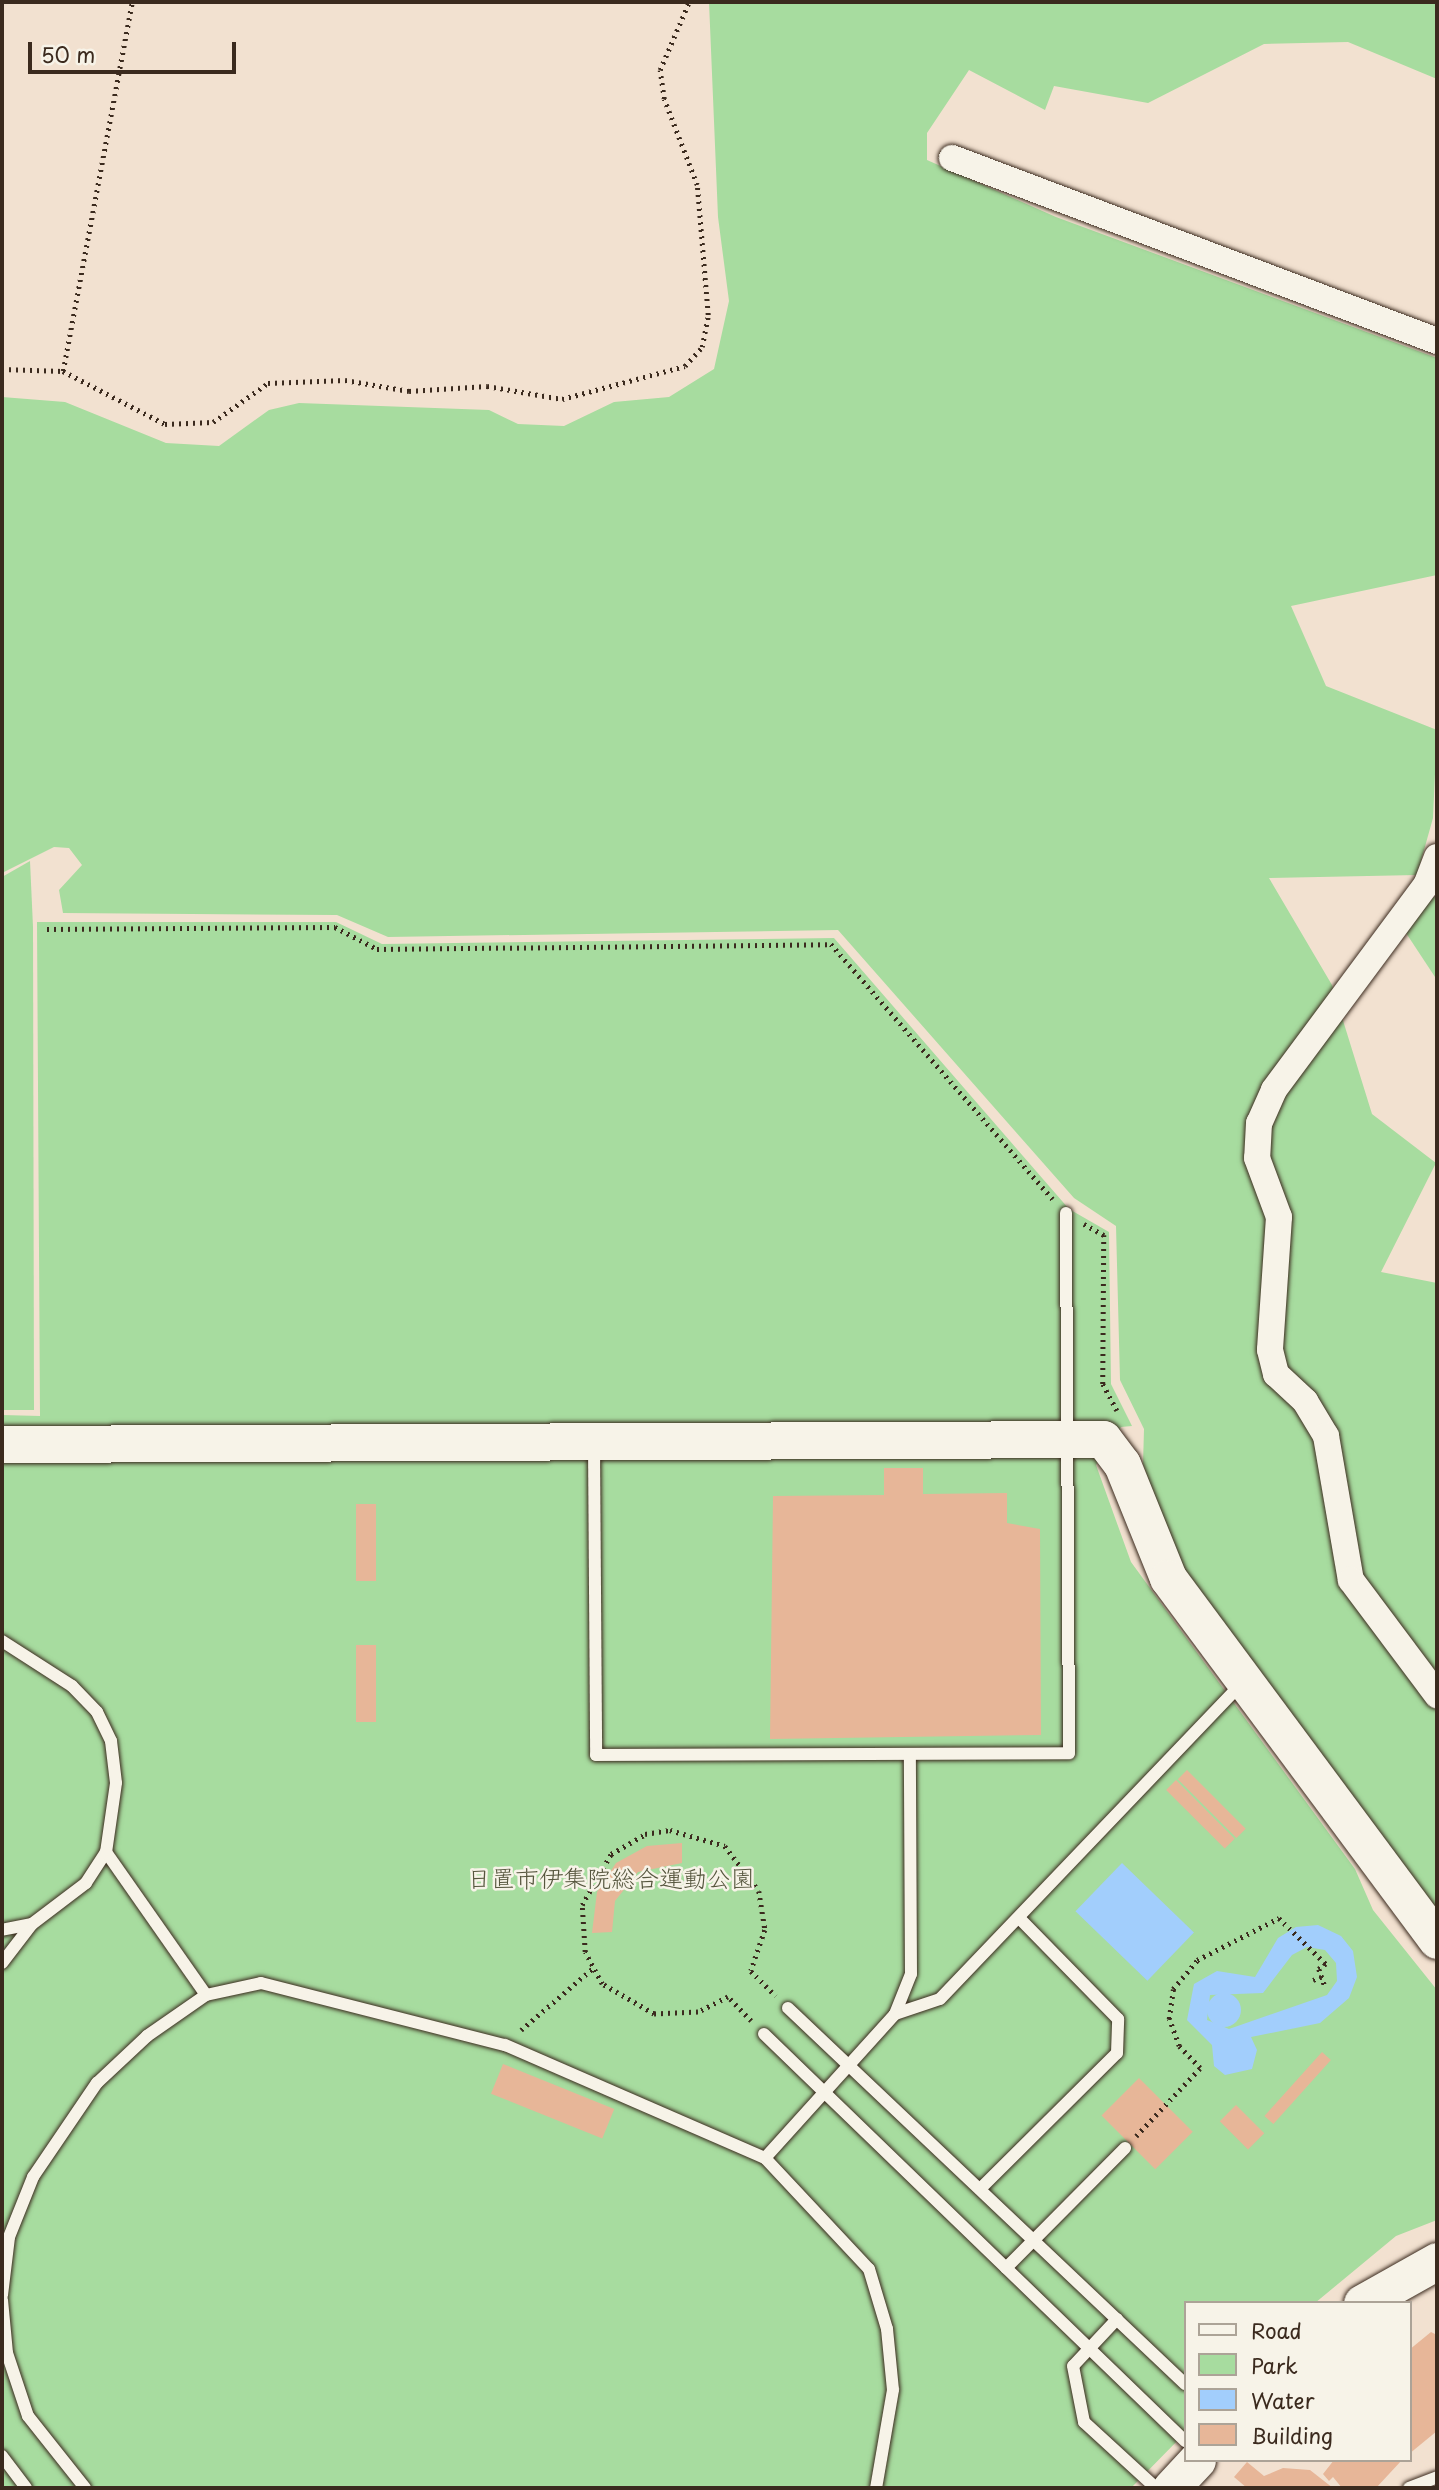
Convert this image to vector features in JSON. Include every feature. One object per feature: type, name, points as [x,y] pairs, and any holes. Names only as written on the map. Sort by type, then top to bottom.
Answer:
[{"type":"street","points":[[951,158],[1437,341]]},
{"type":"street","points":[[1437,857],[1426,885],[1274,1090],[1259,1123],[1258,1158],[1279,1217],[1270,1350],[1276,1374],[1305,1401],[1326,1436],[1350,1580],[1437,1695]]},
{"type":"street","points":[[2,1444],[1067,1438],[1107,1442],[1122,1464],[1168,1578],[1437,1940]]},
{"type":"street","points":[[1366,2301],[1437,2261]]},
{"type":"street","points":[[1171,2488],[1195,2462]]},
{"type":"lane","points":[[594,1441],[596,1755],[1069,1754],[1066,1213]]},
{"type":"lane","points":[[2,1641],[72,1686],[97,1712],[111,1741],[116,1783],[107,1852],[86,1883],[32,1924],[2,1963]]},
{"type":"lane","points":[[895,2014],[940,1999],[1244,1681]]},
{"type":"lane","points":[[765,2158],[895,2014],[911,1974],[910,1754]]},
{"type":"lane","points":[[107,1852],[206,1996]]},
{"type":"lane","points":[[980,2189],[1117,2053],[1118,2019],[1019,1918]]},
{"type":"lane","points":[[2,1930],[32,1924]]},
{"type":"lane","points":[[85,2488],[28,2416],[7,2353],[2,2297],[9,2238],[60,2129],[147,2036],[206,1996],[261,1983],[505,2045],[765,2158],[869,2269],[887,2329],[894,2390],[876,2488]]},
{"type":"lane","points":[[788,2008],[1184,2383]]},
{"type":"lane","points":[[764,2034],[1184,2440]]},
{"type":"lane","points":[[1006,2268],[1125,2148]]},
{"type":"lane","points":[[1117,2319],[1073,2366],[1084,2421],[1156,2488]]},
{"type":"lane","points":[[2,2456],[26,2488]]},
{"type":"lane","points":[[1409,2488],[1437,2477]]},
{"type":"path","points":[[63,371],[132,2]]},
{"type":"path","points":[[2,369],[63,371],[164,424],[213,422],[268,383],[345,380],[409,391],[487,386],[562,399],[685,366],[702,347],[708,315],[697,185],[664,99],[660,70],[689,2]]},
{"type":"path","points":[[47,929],[335,927],[376,949],[831,944],[1066,1213],[1104,1236],[1103,1384],[1121,1418],[1107,1442]]},
{"type":"path","points":[[764,2034],[728,1997],[698,2012],[654,2014],[617,1997],[592,1969],[580,1930],[582,1905],[597,1869],[645,1834],[694,1832],[725,1846],[751,1874],[765,1930],[751,1971],[788,2008]]},
{"type":"path","points":[[1125,2148],[1200,2068],[1179,2046],[1169,2019],[1173,1989],[1197,1960],[1279,1918],[1326,1964],[1321,1976],[1313,1980]]},
{"type":"path","points":[[505,2045],[592,1969]]},
{"type":"path","points":[[1321,1976],[1325,1986]]},
{"type":"green space","points":[[709,2],[1437,2],[1437,79],[1348,42],[1264,44],[1148,103],[1054,86],[1045,110],[969,70],[927,133],[927,160],[1056,217],[1437,358],[1437,575],[1291,606],[1326,686],[1437,730],[1433,818],[1417,875],[1269,878],[1332,985],[1372,1114],[1436,1163],[1381,1272],[1437,1283],[1437,1911],[1175,1558],[1143,1464],[1144,1429],[1120,1380],[1116,1226],[1074,1198],[838,930],[388,937],[337,915],[63,913],[59,890],[82,865],[69,848],[54,847],[2,873],[2,397],[65,402],[166,443],[219,446],[269,410],[299,403],[489,410],[518,424],[564,426],[614,402],[669,397],[714,369],[729,301],[718,217]]},
{"type":"green space","points":[[30,861],[33,927],[34,1410],[2,1410],[2,877]]},
{"type":"green space","points":[[1437,895],[1437,980],[1406,933],[1417,909]]},
{"type":"green space","name":"日置市伊集院総合運動公園","points":[[37,922],[336,922],[382,944],[834,938],[1069,1209],[1109,1232],[1111,1384],[1132,1426],[1121,1427],[1096,1465],[1131,1562],[1355,1869],[1373,1910],[1437,1990],[1437,2220],[1396,2236],[1317,2301],[1184,2301],[1184,2434],[1131,2488],[2,2488],[2,1415],[40,1416]]},
{"type":"water","points":[[1122,1863],[1194,1932],[1147,1981],[1075,1911]]},
{"type":"water","points":[[1318,1925],[1341,1936],[1353,1951],[1357,1977],[1349,1998],[1320,2023],[1251,2037],[1257,2050],[1252,2069],[1225,2075],[1214,2066],[1212,2045],[1187,2020],[1194,1984],[1217,1971],[1255,1977],[1278,1938],[1296,1927]],"holes":[[[1307,1947],[1325,1950],[1336,1963],[1337,1981],[1327,1995],[1229,2029],[1207,2020],[1210,1995],[1263,1993],[1292,1955]]]},
{"type":"water","points":[[1224,1993],[1236,1998],[1241,2010],[1236,2022],[1224,2027],[1212,2022],[1207,2010],[1212,1998]]},
{"type":"building","points":[[884,1468],[923,1468],[923,1494],[1007,1493],[1007,1523],[1040,1529],[1041,1735],[770,1739],[773,1496],[884,1495]]},
{"type":"building","points":[[356,1504],[376,1504],[376,1581],[356,1581]]},
{"type":"building","points":[[356,1645],[376,1645],[376,1722],[356,1722]]},
{"type":"building","points":[[1187,1770],[1246,1829],[1236,1838],[1178,1779]]},
{"type":"building","points":[[1176,1780],[1235,1839],[1225,1849],[1166,1790]]},
{"type":"building","points":[[682,1843],[682,1863],[638,1872],[615,1901],[612,1932],[592,1933],[597,1892],[616,1863],[647,1846]]},
{"type":"building","points":[[1322,2052],[1331,2060],[1273,2124],[1264,2116]]},
{"type":"building","points":[[503,2064],[614,2109],[602,2139],[491,2094]]},
{"type":"building","points":[[1139,2078],[1193,2132],[1155,2169],[1102,2115]]},
{"type":"building","points":[[1236,2105],[1264,2133],[1248,2150],[1220,2121]]},
{"type":"building","points":[[1431,2332],[1437,2335],[1437,2431],[1411,2452],[1411,2348]]},
{"type":"building","points":[[1247,2462],[1264,2476],[1283,2468],[1310,2470],[1333,2488],[1247,2488],[1234,2477]]},
{"type":"building","points":[[1332,2462],[1400,2462],[1376,2488],[1342,2488],[1333,2477],[1329,2481],[1323,2474]]}]
